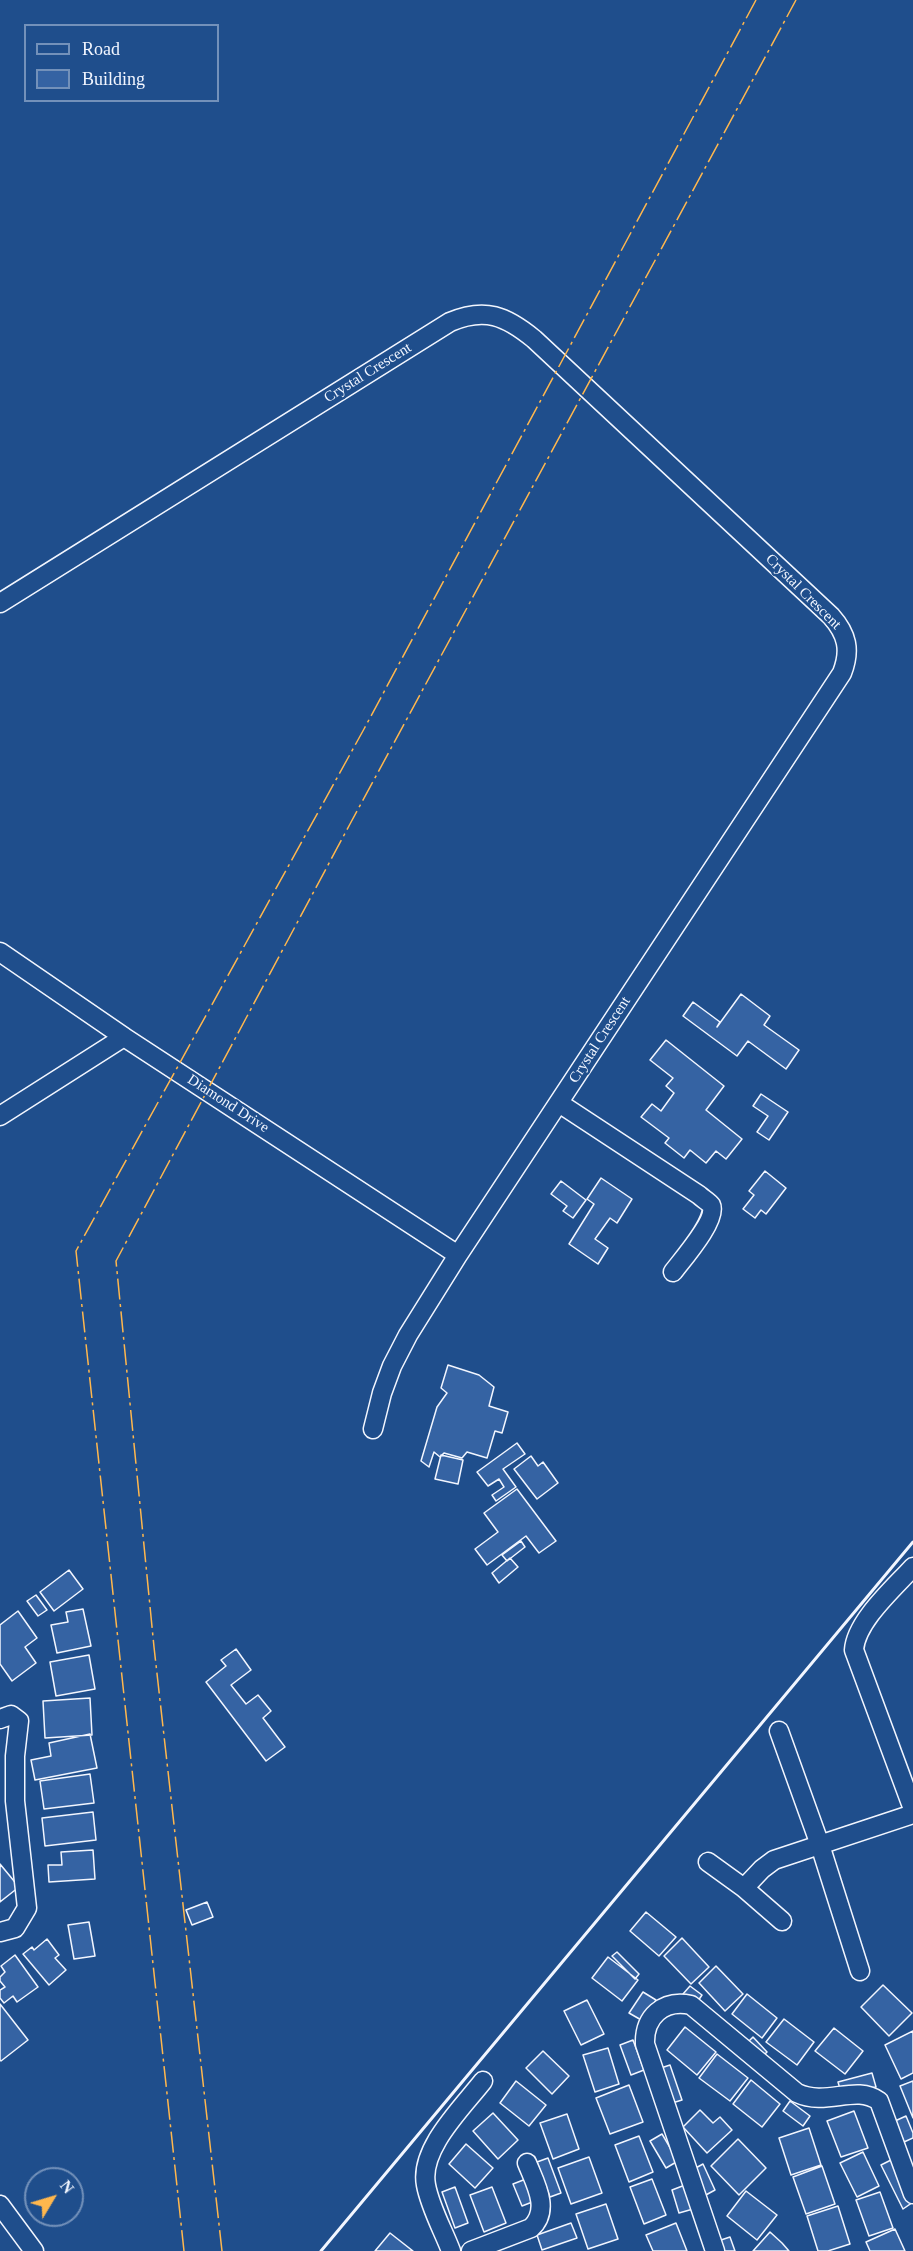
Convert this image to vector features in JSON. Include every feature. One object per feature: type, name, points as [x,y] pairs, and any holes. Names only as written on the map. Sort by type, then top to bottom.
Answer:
[{"type":"street","name":"Crystal Crescent","points":[[0,603],[450,322],[471,314],[488,314],[507,320],[534,339],[831,616],[845,637],[848,650],[843,673],[458,1255],[408,1335],[392,1366],[373,1429]]},
{"type":"street","name":"Diamond Drive","points":[[0,952],[124,1037],[458,1255]]},
{"type":"street","points":[[0,1116],[124,1037]]},
{"type":"street","points":[[559,1103],[711,1205],[712,1215],[706,1226],[673,1272]]},
{"type":"street","points":[[913,1567],[864,1623],[855,1639],[854,1650],[913,1809]]},
{"type":"street","points":[[0,1719],[11,1715],[19,1721],[15,1756],[15,1801],[27,1908],[15,1928],[0,1932]]},
{"type":"street","points":[[779,1731],[820,1845],[860,1971]]},
{"type":"street","points":[[744,1888],[774,1860],[913,1814]]},
{"type":"street","points":[[708,1862],[744,1888],[782,1921]]},
{"type":"street","points":[[716,2251],[645,2044],[645,2032],[650,2020],[668,2005],[678,2002],[691,2005],[797,2093],[808,2098],[822,2099],[862,2094],[872,2096],[879,2101],[913,2194]]},
{"type":"street","points":[[451,2251],[426,2187],[427,2162],[432,2149],[445,2129],[483,2081]]},
{"type":"street","points":[[471,2251],[531,2228],[537,2222],[542,2206],[527,2163]]},
{"type":"street","points":[[0,2205],[34,2251]]},
{"type":"building","points":[[741,994],[770,1016],[764,1025],[799,1050],[786,1069],[748,1041],[737,1056],[683,1016],[693,1002],[720,1022],[717,1027]]},
{"type":"building","points":[[666,1040],[724,1086],[706,1110],[742,1139],[726,1159],[716,1151],[706,1163],[690,1150],[684,1158],[665,1143],[669,1138],[641,1117],[652,1104],[661,1111],[674,1093],[666,1086],[673,1078],[650,1060]]},
{"type":"building","points":[[761,1094],[788,1112],[769,1140],[757,1132],[768,1116],[753,1106]]},
{"type":"building","points":[[765,1171],[786,1188],[766,1214],[761,1210],[755,1218],[743,1209],[754,1195],[749,1191]]},
{"type":"building","points":[[601,1178],[632,1199],[617,1223],[610,1218],[595,1239],[608,1248],[598,1264],[569,1244],[594,1204],[587,1199]]},
{"type":"building","points":[[561,1181],[586,1200],[573,1218],[563,1211],[567,1206],[551,1194]]},
{"type":"building","points":[[448,1365],[479,1375],[494,1387],[489,1406],[508,1412],[502,1433],[495,1431],[487,1458],[467,1452],[462,1458],[444,1453],[440,1457],[434,1452],[429,1467],[421,1461],[437,1407],[447,1393],[441,1388]]},
{"type":"building","points":[[517,1443],[525,1454],[503,1469],[516,1487],[496,1501],[492,1495],[504,1487],[499,1479],[488,1486],[477,1472]]},
{"type":"building","points":[[441,1455],[463,1460],[458,1484],[435,1479]]},
{"type":"building","points":[[531,1456],[538,1466],[543,1462],[558,1483],[537,1499],[514,1469]]},
{"type":"building","points":[[517,1489],[556,1541],[539,1553],[526,1536],[487,1565],[475,1549],[498,1532],[484,1513]]},
{"type":"building","points":[[521,1541],[525,1547],[507,1561],[502,1555]]},
{"type":"building","points":[[510,1558],[518,1567],[499,1583],[492,1573]]},
{"type":"building","points":[[69,1570],[83,1589],[54,1611],[40,1592]]},
{"type":"building","points":[[36,1595],[47,1610],[38,1616],[27,1601]]},
{"type":"building","points":[[83,1609],[91,1646],[57,1653],[51,1625],[68,1622],[66,1612]]},
{"type":"building","points":[[18,1611],[37,1638],[25,1647],[36,1663],[12,1681],[0,1664],[0,1625]]},
{"type":"building","points":[[236,1649],[251,1670],[231,1685],[246,1704],[258,1695],[271,1711],[263,1718],[285,1747],[266,1761],[206,1682],[226,1666],[221,1660]]},
{"type":"building","points":[[89,1655],[95,1689],[56,1696],[50,1662]]},
{"type":"building","points":[[90,1698],[92,1735],[45,1738],[43,1701]]},
{"type":"building","points":[[90,1734],[97,1768],[35,1780],[31,1760],[51,1756],[49,1743]]},
{"type":"building","points":[[90,1774],[94,1803],[44,1809],[40,1781]]},
{"type":"building","points":[[93,1812],[96,1840],[45,1846],[42,1818]]},
{"type":"building","points":[[93,1850],[95,1879],[49,1882],[48,1865],[62,1865],[61,1852]]},
{"type":"building","points":[[0,1864],[19,1887],[0,1902]]},
{"type":"building","points":[[207,1902],[213,1917],[192,1925],[186,1910]]},
{"type":"building","points":[[646,1912],[676,1937],[659,1956],[630,1931]]},
{"type":"building","points":[[89,1922],[95,1956],[74,1959],[68,1925]]},
{"type":"building","points":[[682,1938],[709,1967],[691,1984],[664,1956]]},
{"type":"building","points":[[47,1939],[59,1955],[55,1958],[66,1970],[49,1985],[23,1954],[32,1947],[34,1950]]},
{"type":"building","points":[[617,1952],[639,1974],[635,1979],[612,1956]]},
{"type":"building","points":[[15,1955],[38,1987],[17,2002],[13,1996],[4,2003],[0,1998],[0,1990],[5,1987],[0,1981],[0,1977],[5,1972],[1,1966]]},
{"type":"building","points":[[608,1957],[638,1980],[622,2001],[592,1978]]},
{"type":"building","points":[[716,1966],[743,1994],[725,2011],[699,1983]]},
{"type":"building","points":[[883,1985],[912,2013],[889,2036],[861,2007]]},
{"type":"building","points":[[690,1986],[702,1995],[696,2004],[683,1994]]},
{"type":"building","points":[[643,1992],[656,2000],[643,2021],[629,2013]]},
{"type":"building","points":[[747,1994],[777,2018],[762,2038],[732,2014]]},
{"type":"building","points":[[587,2000],[604,2034],[581,2045],[564,2011]]},
{"type":"building","points":[[0,2004],[28,2040],[1,2061],[0,2060]]},
{"type":"building","points":[[784,2019],[814,2042],[797,2065],[766,2042]]},
{"type":"building","points":[[685,2027],[716,2052],[697,2075],[667,2050]]},
{"type":"building","points":[[834,2028],[863,2051],[845,2074],[815,2051]]},
{"type":"building","points":[[913,2031],[913,2073],[901,2079],[885,2045]]},
{"type":"building","points":[[753,2037],[767,2052],[760,2059],[746,2044]]},
{"type":"building","points":[[633,2040],[644,2070],[631,2075],[620,2045]]},
{"type":"building","points":[[608,2048],[619,2084],[595,2092],[583,2055]]},
{"type":"building","points":[[543,2051],[569,2076],[552,2094],[526,2068]]},
{"type":"building","points":[[717,2054],[748,2078],[730,2101],[699,2078]]},
{"type":"building","points":[[670,2065],[682,2100],[669,2104],[658,2069]]},
{"type":"building","points":[[872,2073],[876,2087],[842,2096],[838,2082]]},
{"type":"building","points":[[751,2080],[780,2104],[762,2127],[733,2104]]},
{"type":"building","points":[[516,2081],[546,2105],[529,2126],[500,2103]]},
{"type":"building","points":[[913,2081],[913,2118],[900,2086]]},
{"type":"building","points":[[629,2085],[643,2122],[610,2134],[596,2098]]},
{"type":"building","points":[[790,2101],[810,2116],[803,2126],[783,2111]]},
{"type":"building","points":[[700,2110],[713,2123],[720,2117],[732,2130],[707,2153],[683,2127]]},
{"type":"building","points":[[854,2111],[868,2148],[841,2157],[827,2121]]},
{"type":"building","points":[[493,2113],[518,2140],[498,2159],[473,2131]]},
{"type":"building","points":[[567,2114],[579,2149],[553,2159],[540,2123]]},
{"type":"building","points":[[906,2116],[913,2138],[904,2142],[895,2121]]},
{"type":"building","points":[[809,2128],[821,2165],[791,2175],[779,2138]]},
{"type":"building","points":[[662,2134],[678,2161],[666,2168],[650,2141]]},
{"type":"building","points":[[639,2136],[653,2172],[629,2182],[615,2145]]},
{"type":"building","points":[[738,2139],[766,2168],[739,2195],[711,2166]]},
{"type":"building","points":[[466,2144],[493,2168],[475,2188],[449,2164]]},
{"type":"building","points":[[863,2152],[879,2186],[857,2197],[840,2163]]},
{"type":"building","points":[[589,2157],[602,2193],[571,2204],[558,2168]]},
{"type":"building","points":[[548,2158],[561,2193],[550,2197],[537,2162]]},
{"type":"building","points":[[891,2160],[913,2202],[903,2209],[881,2165]]},
{"type":"building","points":[[703,2164],[715,2190],[704,2196],[692,2170]]},
{"type":"building","points":[[822,2166],[835,2204],[806,2214],[793,2177]]},
{"type":"building","points":[[531,2177],[540,2199],[522,2206],[513,2184]]},
{"type":"building","points":[[652,2179],[666,2215],[644,2224],[630,2187]]},
{"type":"building","points":[[685,2185],[693,2209],[679,2213],[672,2190]]},
{"type":"building","points":[[455,2187],[468,2223],[455,2228],[442,2192]]},
{"type":"building","points":[[492,2187],[506,2223],[484,2232],[470,2195]]},
{"type":"building","points":[[746,2191],[777,2215],[757,2240],[727,2216]]},
{"type":"building","points":[[880,2192],[893,2228],[869,2236],[856,2200]]},
{"type":"building","points":[[606,2204],[618,2239],[588,2249],[576,2214]]},
{"type":"building","points":[[838,2206],[850,2244],[828,2251],[818,2251],[807,2216]]},
{"type":"building","points":[[571,2223],[577,2238],[542,2250],[537,2235]]},
{"type":"building","points":[[676,2223],[687,2251],[653,2251],[646,2235]]},
{"type":"building","points":[[895,2229],[905,2251],[870,2251],[866,2242]]},
{"type":"building","points":[[770,2232],[782,2243],[789,2251],[753,2251]]},
{"type":"building","points":[[390,2233],[413,2251],[375,2251]]},
{"type":"building","points":[[730,2237],[735,2251],[722,2251],[718,2241]]},
{"type":"wall","points":[[321,2251],[913,1542]]},
{"type":"power","points":[[184,2251],[76,1251],[364,729],[756,0]]},
{"type":"power","points":[[222,2251],[154,1647],[116,1261],[796,0]]}]
